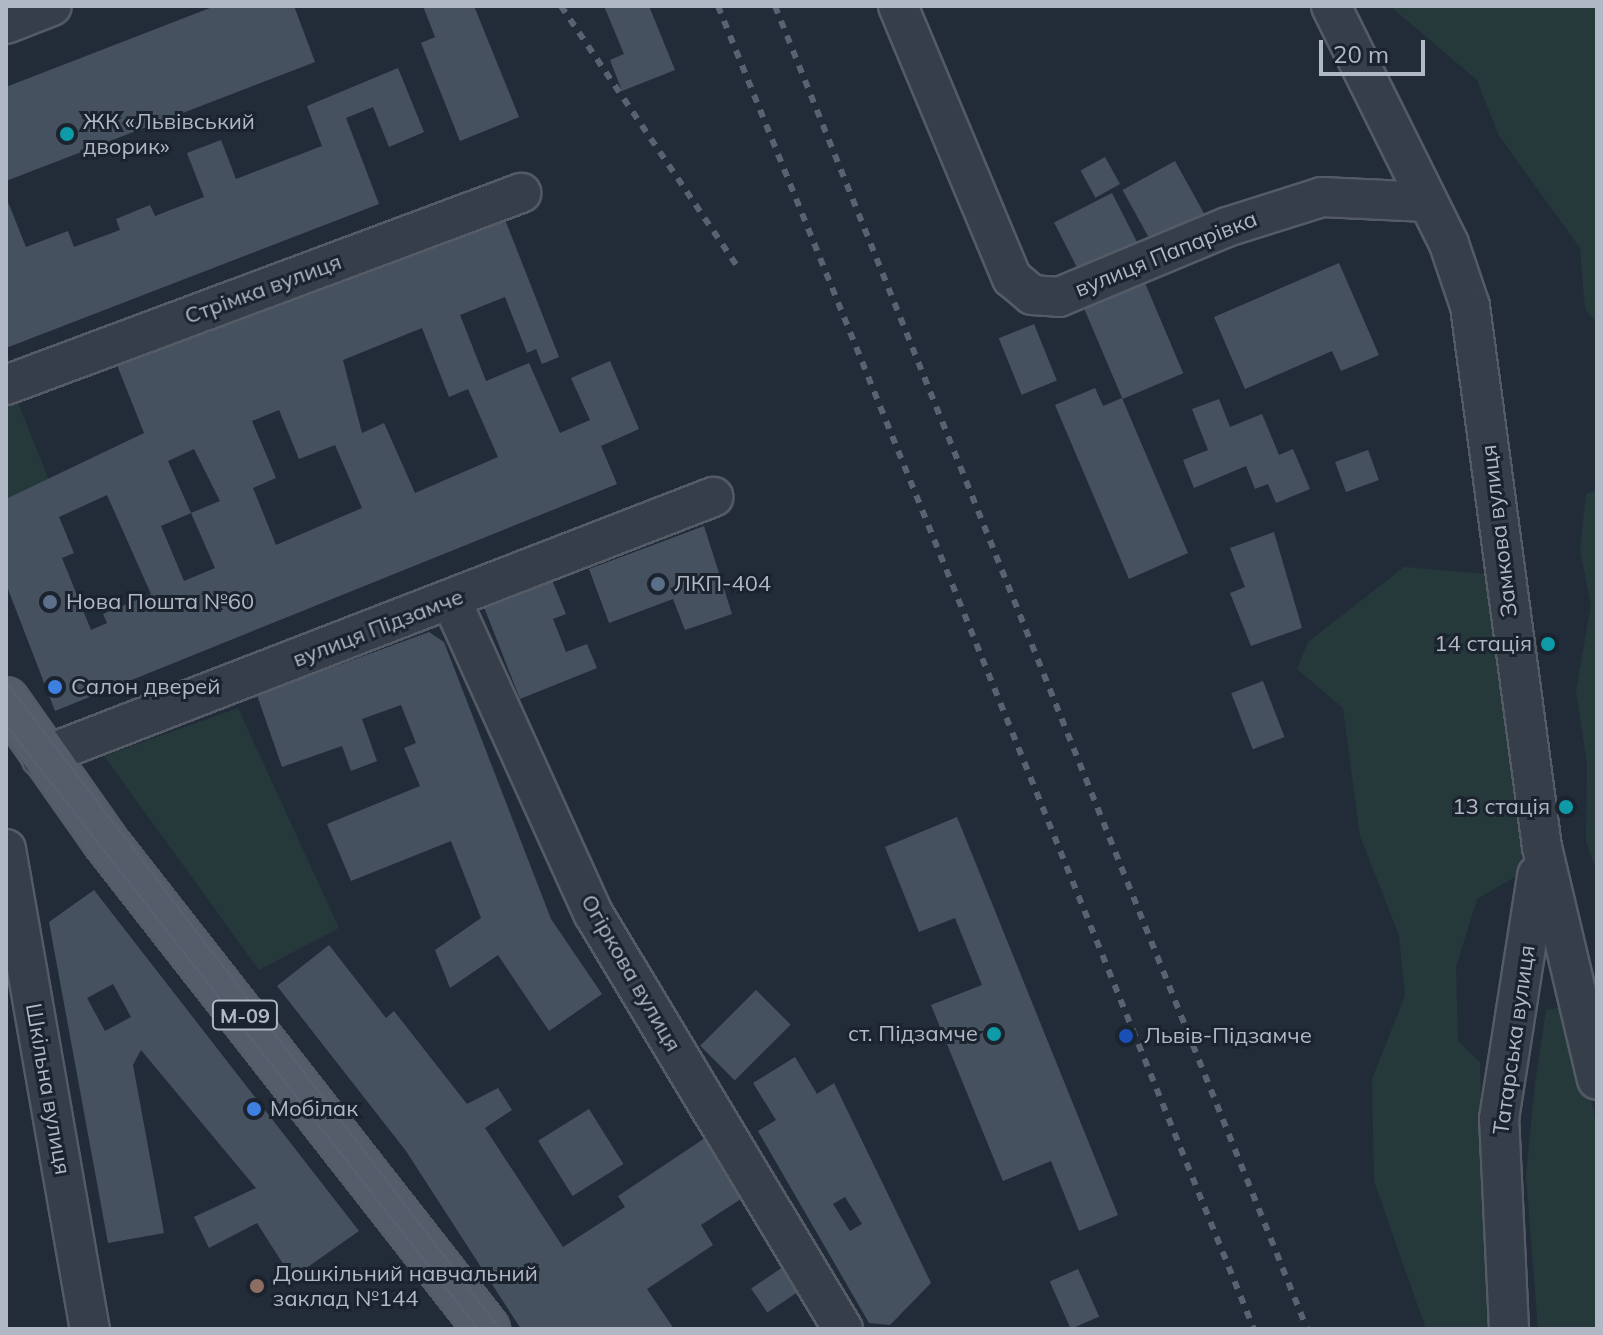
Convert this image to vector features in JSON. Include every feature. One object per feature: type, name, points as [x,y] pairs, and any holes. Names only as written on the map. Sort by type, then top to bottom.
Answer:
[{"type":"main road","name":"М-09","points":[[6,700],[41,757],[487,1329]]},
{"type":"street","points":[[6,24],[52,6]]},
{"type":"street","name":"вулиця Папарівка","points":[[898,6],[1012,278],[1032,295],[1059,297],[1227,227],[1322,197],[1427,202]]},
{"type":"street","name":"Замкова вулиця","points":[[1331,6],[1427,202],[1470,306],[1482,370],[1542,847],[1597,1080]]},
{"type":"street","name":"Стрімка вулиця","points":[[6,385],[521,193]]},
{"type":"street","name":"вулиця Підзамче","points":[[41,757],[713,497]]},
{"type":"street","name":"Огіркова вулиця","points":[[451,600],[593,913],[843,1329]]},
{"type":"street","name":"Татарська вулиця","points":[[1509,1329],[1499,1119],[1542,847]]},
{"type":"street","name":"Шкільна вулиця","points":[[6,849],[90,1329]]},
{"type":"green space","points":[[1390,6],[1597,6],[1597,323],[1585,309],[1580,248],[1498,134],[1477,80]]},
{"type":"green space","points":[[17,400],[49,480],[6,499],[6,405]]},
{"type":"green space","points":[[1597,490],[1597,872],[1586,841],[1587,764],[1576,691],[1591,605],[1580,550],[1586,494]]},
{"type":"green space","points":[[1404,567],[1488,574],[1524,810],[1520,874],[1477,899],[1456,967],[1458,1041],[1480,1062],[1487,1329],[1426,1329],[1374,1181],[1372,1079],[1405,996],[1399,935],[1360,836],[1343,708],[1297,669],[1308,642]]},
{"type":"green space","points":[[238,708],[339,928],[259,970],[104,756]]},
{"type":"green space","points":[[1569,1006],[1597,1126],[1597,1329],[1538,1329],[1526,1176],[1546,1010]]},
{"type":"building","name":"ЖК «Львівський дворик»","points":[[215,6],[294,6],[315,62],[6,181],[6,87]]},
{"type":"building","points":[[423,6],[474,6],[519,117],[460,141],[421,43],[435,37]]},
{"type":"building","points":[[604,6],[649,6],[675,70],[622,91],[610,60],[624,54]]},
{"type":"building","points":[[398,68],[424,132],[389,147],[373,107],[346,118],[379,204],[6,348],[6,197],[26,247],[68,231],[74,247],[120,230],[116,219],[150,205],[155,216],[204,197],[187,153],[221,140],[236,179],[322,146],[307,106]]},
{"type":"building","points":[[1105,157],[1120,184],[1096,198],[1081,171]]},
{"type":"building","points":[[1175,161],[1204,213],[1152,243],[1123,190]]},
{"type":"building","points":[[1112,193],[1139,246],[1081,276],[1054,223]]},
{"type":"building","points":[[504,217],[559,357],[542,364],[536,349],[527,353],[505,297],[460,315],[486,381],[529,363],[560,433],[590,420],[571,378],[610,361],[639,429],[601,446],[617,484],[55,711],[6,584],[6,499],[144,433],[117,365]],"holes":[[[422,328],[449,397],[468,389],[498,457],[415,493],[384,423],[362,433],[343,360]],[[279,410],[299,459],[335,445],[362,508],[276,545],[253,488],[276,478],[252,421]],[[194,449],[220,501],[191,513],[168,461]],[[107,495],[151,594],[103,614],[107,623],[91,630],[62,558],[74,553],[59,517]],[[191,513],[215,568],[184,581],[161,526]]]},
{"type":"building","points":[[1339,263],[1379,355],[1341,371],[1332,351],[1245,389],[1214,317]]},
{"type":"building","points":[[1145,283],[1183,373],[1123,399],[1084,309]]},
{"type":"building","points":[[1034,324],[1057,381],[1022,395],[999,338]]},
{"type":"building","points":[[1095,388],[1103,406],[1122,398],[1188,553],[1129,579],[1055,405]]},
{"type":"building","points":[[1219,399],[1230,427],[1262,414],[1279,455],[1293,449],[1310,489],[1276,503],[1268,484],[1255,489],[1246,466],[1194,488],[1183,460],[1208,450],[1192,409]]},
{"type":"building","points":[[1368,450],[1379,480],[1346,492],[1335,462]]},
{"type":"building","name":"ЛКП-404","points":[[704,526],[732,614],[685,630],[673,599],[609,623],[589,569]]},
{"type":"building","points":[[1274,532],[1302,628],[1251,646],[1230,593],[1245,587],[1230,548]]},
{"type":"building","points":[[552,580],[566,614],[553,619],[566,652],[587,644],[597,668],[520,699],[484,607]]},
{"type":"building","points":[[429,632],[444,642],[551,919],[602,994],[549,1031],[498,955],[450,988],[435,950],[481,918],[451,841],[351,881],[327,824],[420,786],[404,748],[416,743],[401,705],[362,719],[377,761],[351,771],[342,746],[282,767],[257,695]]},
{"type":"building","points":[[1263,681],[1285,737],[1253,749],[1231,693]]},
{"type":"building","name":"ст. Підзамче","points":[[957,817],[1118,1215],[1079,1231],[1051,1161],[1003,1181],[931,1005],[982,985],[955,918],[919,932],[885,847]]},
{"type":"building","points":[[94,890],[359,1231],[292,1278],[257,1223],[209,1248],[194,1217],[256,1188],[141,1050],[133,1065],[164,1233],[108,1243],[49,922]],"holes":[[[113,984],[131,1017],[105,1031],[87,998]]]},
{"type":"building","points":[[329,945],[386,1018],[394,1011],[467,1104],[498,1088],[512,1110],[485,1128],[563,1247],[625,1207],[618,1196],[711,1134],[750,1193],[701,1225],[713,1245],[647,1289],[674,1329],[521,1329],[406,1151],[277,986]]},
{"type":"building","points":[[756,990],[791,1025],[735,1081],[700,1046]]},
{"type":"building","points":[[795,1057],[817,1094],[834,1083],[931,1283],[890,1325],[869,1323],[758,1131],[776,1120],[753,1083]],"holes":[[[845,1197],[862,1224],[850,1231],[833,1204]]]},
{"type":"building","points":[[589,1109],[623,1164],[573,1196],[538,1141]]},
{"type":"building","points":[[786,1265],[802,1289],[767,1313],[751,1288]]},
{"type":"building","points":[[1078,1269],[1099,1317],[1071,1329],[1050,1282]]},
{"type":"tram line","points":[[6,682],[500,1329]]},
{"type":"tram line","points":[[6,725],[478,1329]]},
{"type":"railway","points":[[561,6],[737,266]]},
{"type":"railway","points":[[718,6],[1254,1329]]},
{"type":"railway","points":[[775,6],[1307,1329]]},
{"type":"place","name":"ЖК «Львівський дворик»","points":[[67,134]]},
{"type":"place","name":"ЛКП-404","points":[[658,584]]},
{"type":"place","name":"Нова Пошта №60","points":[[50,602]]},
{"type":"place","name":"14 стація","points":[[1548,644]]},
{"type":"place","name":"Салон дверей","points":[[55,687]]},
{"type":"place","name":"13 стація","points":[[1566,807]]},
{"type":"place","name":"ст. Підзамче","points":[[994,1034]]},
{"type":"place","name":"Львів-Підзамче","points":[[1126,1036]]},
{"type":"place","name":"Мобілак","points":[[254,1109]]},
{"type":"place","name":"Дошкільний навчальний заклад №144","points":[[257,1286]]}]
